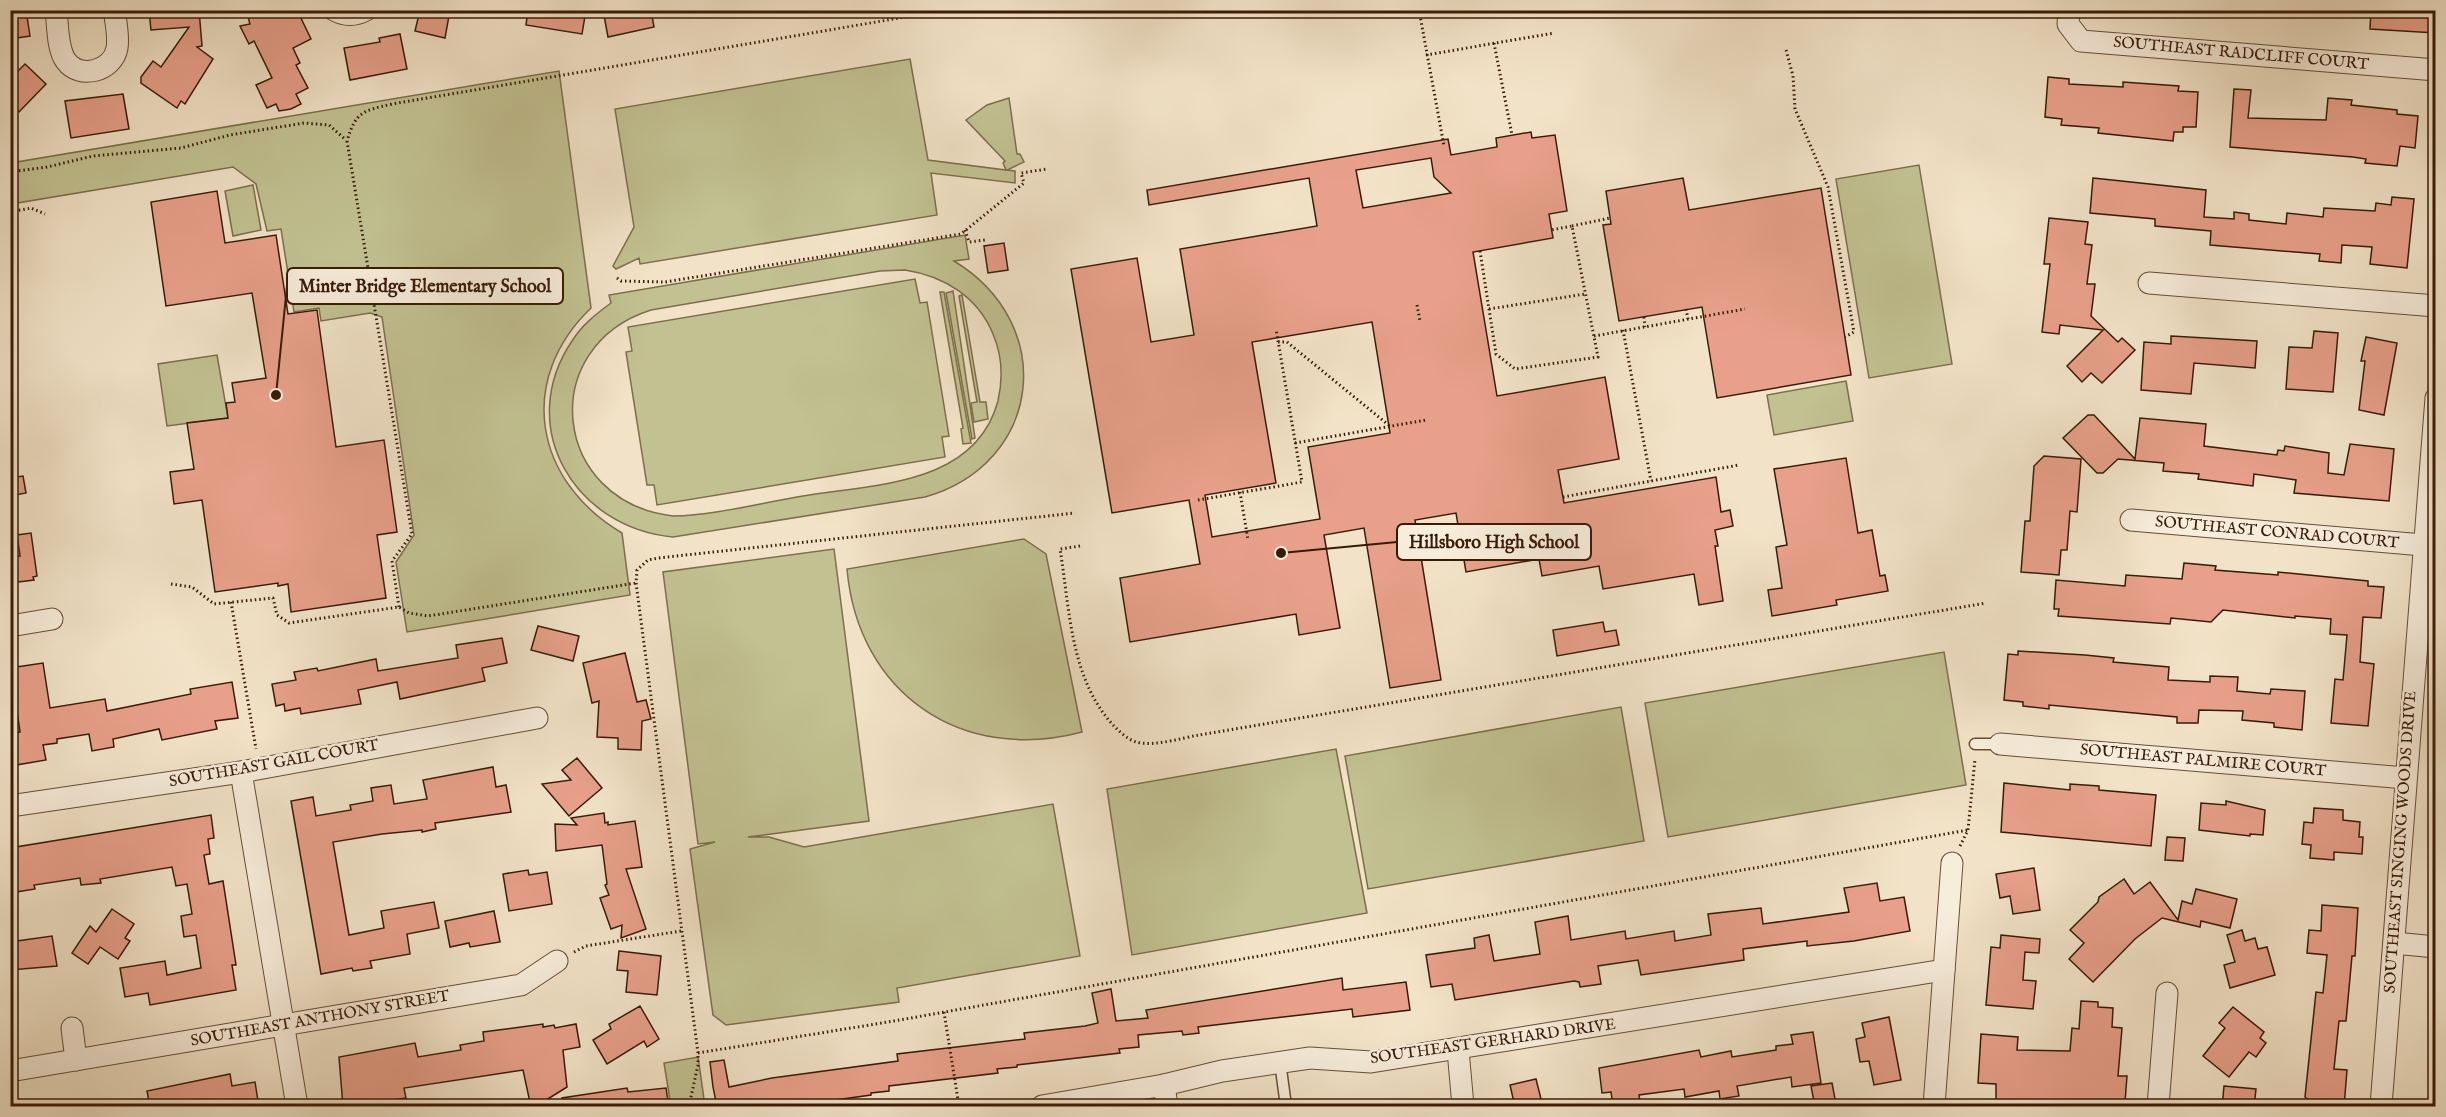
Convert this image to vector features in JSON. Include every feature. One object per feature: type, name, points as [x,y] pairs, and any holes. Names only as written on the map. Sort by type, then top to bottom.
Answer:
[{"type":"street","points":[[57,10],[62,54],[67,62],[85,71],[104,67],[112,60],[117,50],[118,36],[114,10]]},
{"type":"street","points":[[334,10],[347,15],[358,15],[366,10]]},
{"type":"street","name":"SOUTHEAST RADCLIFF COURT","points":[[2069,10],[2068,24],[2081,41],[2436,70]]},
{"type":"street","points":[[2150,283],[2436,306]]},
{"type":"street","name":"SOUTHEAST SINGING WOODS DRIVE","points":[[2380,1107],[2406,778],[2428,586],[2423,545],[2436,398]]},
{"type":"street","name":"SOUTHEAST CONRAD COURT","points":[[2131,520],[2423,545]]},
{"type":"street","points":[[10,626],[52,619]]},
{"type":"street","name":"SOUTHEAST GAIL COURT","points":[[10,806],[250,770],[537,718]]},
{"type":"street","name":"SOUTHEAST PALMIRE COURT","points":[[2000,744],[2406,778]]},
{"type":"street","points":[[250,770],[297,1107]]},
{"type":"street","points":[[1934,1107],[1952,863]]},
{"type":"street","points":[[2394,944],[2436,947]]},
{"type":"street","name":"SOUTHEAST ANTHONY STREET","points":[[10,1071],[521,985],[557,962]]},
{"type":"street","name":"SOUTHEAST GERHARD DRIVE","points":[[1042,1107],[1164,1085],[1221,1071],[1280,1062],[1310,1058],[1371,1062],[1458,1050],[1944,970]]},
{"type":"street","points":[[2158,1107],[2168,993]]},
{"type":"street","points":[[72,1028],[76,1060]]},
{"type":"street","points":[[1458,1050],[1463,1107]]},
{"type":"street","points":[[1164,1085],[1167,1107]]},
{"type":"lane","points":[[1975,744],[2000,744]]},
{"type":"lane","points":[[1280,1062],[1286,1107]]},
{"type":"path","points":[[399,607],[392,561],[412,534],[372,306],[347,141],[354,120],[360,114],[392,104],[947,10]]},
{"type":"path","points":[[1419,10],[1444,146]]},
{"type":"path","points":[[2024,15],[2042,13],[2042,10]]},
{"type":"path","points":[[1426,55],[1554,33]]},
{"type":"path","points":[[1494,44],[1512,135]]},
{"type":"path","points":[[1786,50],[1793,76],[1795,109],[1828,187],[1854,332],[1845,337]]},
{"type":"path","points":[[10,172],[47,167],[93,156],[181,148],[230,135],[304,123],[329,125],[347,141]]},
{"type":"path","points":[[617,279],[665,282],[961,234],[1024,183],[1021,173],[1047,169]]},
{"type":"path","points":[[10,212],[31,208],[45,214]]},
{"type":"path","points":[[1551,230],[1610,218]]},
{"type":"path","points":[[1479,251],[1496,354],[1515,369],[1598,357],[1572,226]]},
{"type":"path","points":[[965,230],[969,242],[985,240]]},
{"type":"path","points":[[1489,309],[1586,294]]},
{"type":"path","points":[[1417,305],[1420,321]]},
{"type":"path","points":[[1686,309],[1688,319]]},
{"type":"path","points":[[1594,336],[1745,309]]},
{"type":"path","points":[[1644,316],[1646,327]]},
{"type":"path","points":[[1198,500],[1302,482],[1276,329]]},
{"type":"path","points":[[1623,330],[1651,481]]},
{"type":"path","points":[[1278,342],[1287,342],[1391,427]]},
{"type":"path","points":[[1295,443],[1426,420]]},
{"type":"path","points":[[1563,497],[1739,465]]},
{"type":"path","points":[[1240,492],[1248,540]]},
{"type":"path","points":[[689,1107],[698,1065],[698,1053],[636,583],[637,570],[648,560],[658,558],[1075,513]]},
{"type":"path","points":[[1080,546],[1060,549],[1078,661],[1086,686],[1102,711],[1122,734],[1135,742],[1199,735],[1986,603]]},
{"type":"path","points":[[171,584],[192,588],[214,604],[273,598],[277,615],[289,623],[399,607],[409,613],[428,616],[636,583]]},
{"type":"path","points":[[231,602],[250,770]]},
{"type":"path","points":[[698,1053],[944,1012],[1968,830],[1974,760],[2000,744]]},
{"type":"path","points":[[557,962],[586,946],[681,931]]},
{"type":"path","points":[[944,1012],[959,1107]]},
{"type":"shaded area","points":[[910,59],[928,160],[1006,170],[1003,163],[1005,161],[966,120],[987,105],[1009,98],[1017,154],[1020,154],[1024,162],[1007,170],[1015,171],[1015,183],[931,173],[937,215],[640,264],[639,258],[616,269],[613,266],[634,227],[615,109]]},
{"type":"shaded area","points":[[559,71],[591,308],[567,336],[552,366],[545,397],[545,428],[554,458],[569,486],[592,511],[622,533],[630,595],[407,632],[396,562],[414,535],[382,317],[370,313],[321,321],[319,308],[294,312],[281,229],[267,231],[256,184],[233,167],[11,204],[11,163]]},
{"type":"shaded area","points":[[1919,165],[1952,364],[1869,378],[1836,179]]},
{"type":"shaded area","points":[[253,185],[261,230],[233,236],[225,191]]},
{"type":"shaded area","points":[[965,235],[969,259],[954,261],[987,288],[1010,320],[1022,354],[1023,390],[1013,424],[994,455],[964,480],[925,497],[673,537],[638,530],[608,515],[583,494],[564,468],[553,438],[550,407],[556,374],[576,335],[611,303],[609,295]],"holes":[[[905,270],[946,283],[969,299],[987,321],[1000,359],[1001,384],[998,401],[986,429],[968,450],[945,465],[918,476],[890,483],[722,511],[673,516],[633,505],[602,483],[582,454],[573,422],[575,388],[588,356],[614,329],[651,310],[880,271]]]},
{"type":"shaded area","points":[[915,279],[920,303],[927,302],[949,436],[942,437],[945,457],[657,505],[654,485],[647,485],[626,352],[632,351],[628,327]]},
{"type":"shaded area","points":[[953,291],[975,438],[972,439],[946,293]]},
{"type":"shaded area","points":[[940,292],[944,292],[971,443],[963,444],[961,429],[963,428]]},
{"type":"shaded area","points":[[962,295],[980,402],[986,402],[988,419],[974,422],[971,403],[977,402],[959,296]]},
{"type":"shaded area","points":[[217,355],[228,418],[167,426],[158,364]]},
{"type":"shaded area","points":[[1846,381],[1853,421],[1774,435],[1767,395]]},
{"type":"shaded area","points":[[1024,539],[1046,554],[1082,732],[1038,739],[996,738],[958,727],[924,709],[895,684],[871,652],[855,613],[847,569]]},
{"type":"shaded area","points":[[834,549],[869,821],[748,837],[769,837],[804,847],[1053,804],[1080,956],[897,988],[899,1002],[726,1025],[713,1015],[690,849],[715,842],[698,844],[663,572]]},
{"type":"shaded area","points":[[1944,652],[1966,785],[1668,837],[1645,703]]},
{"type":"shaded area","points":[[1621,707],[1644,841],[1368,889],[1345,756]]},
{"type":"shaded area","points":[[1336,749],[1367,913],[1132,955],[1107,789]]},
{"type":"shaded area","points":[[698,1057],[705,1106],[671,1106],[664,1063]]},
{"type":"building","points":[[10,10],[26,10],[30,36],[10,39]]},
{"type":"building","points":[[149,10],[199,10],[202,46],[197,47],[213,59],[185,104],[181,101],[177,108],[141,83],[141,77],[153,61],[161,67],[189,27],[151,30]]},
{"type":"building","points":[[246,10],[297,10],[311,39],[293,48],[300,63],[296,65],[308,88],[296,94],[301,104],[279,111],[276,104],[267,108],[256,85],[272,78],[254,41],[249,44],[240,26],[250,24]]},
{"type":"building","points":[[420,10],[450,10],[445,38],[415,31]]},
{"type":"building","points":[[528,10],[586,10],[582,34],[526,25]]},
{"type":"building","points":[[603,10],[651,10],[654,27],[608,37]]},
{"type":"building","points":[[2371,10],[2436,10],[2436,33],[2370,29]]},
{"type":"building","points":[[400,34],[407,69],[350,80],[344,48],[380,42],[379,38]]},
{"type":"building","points":[[25,64],[46,84],[19,112],[10,104],[10,79]]},
{"type":"building","points":[[2048,77],[2069,79],[2069,84],[2123,87],[2123,82],[2179,86],[2178,91],[2198,92],[2196,127],[2183,127],[2183,132],[2174,132],[2173,141],[2098,133],[2099,128],[2061,125],[2062,119],[2045,117]]},
{"type":"building","points":[[2234,89],[2251,90],[2248,118],[2326,120],[2328,98],[2352,100],[2351,105],[2397,110],[2397,114],[2418,116],[2415,148],[2400,146],[2397,166],[2365,163],[2366,159],[2353,157],[2230,147]]},
{"type":"building","points":[[123,94],[129,129],[71,138],[65,101]]},
{"type":"building","points":[[1531,132],[1532,138],[1555,135],[1567,211],[1549,214],[1553,238],[1473,252],[1497,396],[1605,377],[1619,459],[1558,470],[1564,503],[1716,477],[1721,512],[1730,510],[1733,526],[1715,530],[1723,601],[1699,605],[1694,574],[1603,589],[1599,566],[1542,576],[1539,559],[1466,572],[1456,513],[1415,520],[1441,680],[1390,688],[1364,528],[1324,535],[1340,628],[1299,635],[1296,614],[1130,642],[1120,578],[1200,564],[1189,500],[1112,513],[1071,269],[1137,258],[1151,342],[1194,335],[1180,249],[1317,226],[1309,178],[1149,205],[1147,190],[1448,139],[1451,155],[1497,147],[1496,138]],"holes":[[[1431,158],[1434,177],[1451,193],[1363,208],[1356,170]],[[1372,322],[1390,433],[1308,447],[1320,519],[1212,537],[1205,495],[1276,483],[1252,342]]]},
{"type":"building","points":[[1683,178],[1689,210],[1821,188],[1851,375],[1717,398],[1702,307],[1619,321],[1603,225],[1611,224],[1606,191]]},
{"type":"building","points":[[2093,178],[2206,190],[2204,217],[2234,219],[2234,212],[2249,214],[2249,220],[2286,224],[2287,213],[2323,217],[2324,208],[2375,211],[2376,203],[2391,205],[2392,197],[2414,199],[2407,268],[2370,264],[2372,247],[2342,245],[2341,263],[2319,261],[2320,254],[2210,245],[2211,231],[2155,226],[2155,219],[2090,213]]},
{"type":"building","points":[[217,191],[225,243],[276,235],[288,314],[317,310],[336,447],[384,440],[397,532],[377,535],[386,598],[291,612],[288,584],[278,586],[278,583],[215,592],[202,500],[174,504],[170,472],[194,469],[187,423],[228,418],[226,403],[235,402],[232,383],[266,378],[252,293],[166,306],[151,202]]},
{"type":"building","points":[[2049,218],[2088,222],[2085,244],[2092,245],[2087,284],[2095,284],[2091,316],[2118,342],[2122,338],[2135,350],[2102,383],[2091,373],[2082,382],[2067,366],[2103,330],[2060,325],[2059,334],[2042,332],[2050,264],[2044,264]]},
{"type":"building","points":[[1004,243],[1008,270],[988,273],[984,246]]},
{"type":"building","points":[[2314,331],[2338,333],[2333,392],[2286,389],[2289,347],[2312,348]]},
{"type":"building","points":[[2171,336],[2257,341],[2255,368],[2194,363],[2191,394],[2141,390],[2144,342],[2171,344]]},
{"type":"building","points":[[2366,337],[2397,343],[2384,415],[2359,410],[2365,361],[2361,361]]},
{"type":"building","points":[[2088,415],[2094,415],[2135,459],[2140,418],[2206,424],[2204,446],[2277,455],[2278,450],[2284,451],[2285,446],[2329,453],[2328,473],[2344,475],[2350,444],[2394,449],[2389,501],[2294,493],[2296,480],[2254,474],[2253,486],[2198,479],[2199,474],[2163,471],[2164,463],[2118,459],[2103,473],[2097,473],[2063,438]]},
{"type":"building","points":[[2044,456],[2081,459],[2077,512],[2070,511],[2067,550],[2061,550],[2059,575],[2021,572],[2025,521],[2030,521],[2034,466]]},
{"type":"building","points":[[1846,458],[1858,533],[1872,530],[1880,576],[1885,575],[1888,591],[1836,600],[1837,605],[1772,616],[1768,590],[1782,588],[1776,547],[1787,545],[1774,469]]},
{"type":"building","points":[[23,476],[26,493],[10,496],[10,478]]},
{"type":"building","points":[[31,533],[37,576],[33,577],[34,580],[10,583],[10,557],[20,556],[17,535]]},
{"type":"building","points":[[2184,563],[2216,566],[2215,570],[2278,575],[2278,572],[2368,581],[2368,586],[2384,587],[2381,618],[2363,617],[2360,662],[2374,664],[2368,726],[2331,723],[2335,679],[2343,680],[2347,635],[2330,634],[2331,619],[2295,616],[2295,618],[2223,610],[2211,622],[2171,618],[2170,624],[2058,616],[2059,609],[2054,609],[2056,580],[2125,586],[2126,575],[2182,579]]},
{"type":"building","points":[[1603,622],[1605,632],[1616,630],[1619,645],[1557,656],[1553,630]]},
{"type":"building","points":[[538,626],[579,636],[573,661],[531,650]]},
{"type":"building","points":[[502,638],[507,663],[482,668],[485,681],[400,699],[397,682],[358,690],[361,704],[301,714],[300,708],[285,711],[284,704],[276,706],[272,684],[296,680],[294,672],[317,668],[318,671],[376,659],[378,671],[458,658],[456,645]]},
{"type":"building","points":[[2018,651],[2114,658],[2113,662],[2169,667],[2168,680],[2210,682],[2210,676],[2238,677],[2237,691],[2270,694],[2271,689],[2305,691],[2302,730],[2274,727],[2274,723],[2242,720],[2243,711],[2199,710],[2198,723],[2177,723],[2177,717],[2049,705],[2049,709],[2023,706],[2023,702],[2004,700],[2008,654],[2018,655]]},
{"type":"building","points":[[625,653],[637,702],[646,700],[651,719],[642,721],[641,750],[618,749],[618,738],[597,737],[599,701],[592,703],[583,663]]},
{"type":"building","points":[[43,663],[50,708],[105,699],[107,711],[191,694],[190,689],[232,682],[238,718],[215,721],[217,729],[162,740],[159,729],[113,739],[114,747],[92,751],[89,734],[57,739],[57,743],[43,745],[46,760],[10,766],[10,733],[20,732],[15,697],[10,698],[10,668]]},
{"type":"building","points":[[577,758],[602,788],[569,816],[542,784],[571,780],[562,770]]},
{"type":"building","points":[[493,767],[496,787],[506,785],[511,812],[435,823],[436,829],[422,832],[422,830],[382,834],[333,842],[349,935],[384,928],[381,911],[434,902],[439,928],[407,934],[410,954],[370,961],[372,968],[353,971],[352,968],[321,974],[291,801],[313,797],[316,816],[351,810],[350,805],[373,801],[371,788],[391,785],[394,804],[427,799],[423,780]]},
{"type":"building","points":[[2004,783],[2070,790],[2070,784],[2099,786],[2099,790],[2156,795],[2151,846],[2001,832]]},
{"type":"building","points":[[2226,801],[2265,810],[2263,835],[2250,834],[2250,836],[2199,830],[2201,803],[2226,805]]},
{"type":"building","points":[[2314,808],[2343,810],[2343,820],[2360,822],[2359,837],[2363,837],[2362,854],[2334,852],[2334,860],[2310,858],[2311,845],[2302,844],[2304,822],[2313,823]]},
{"type":"building","points":[[604,813],[605,823],[608,822],[608,825],[635,821],[642,867],[626,869],[646,929],[621,938],[622,925],[611,929],[600,898],[609,895],[605,885],[607,884],[602,845],[556,851],[555,824],[577,825],[571,818]]},
{"type":"building","points":[[211,815],[214,838],[208,839],[210,854],[204,855],[209,884],[223,881],[236,965],[232,965],[236,990],[150,1005],[148,993],[125,997],[120,968],[165,961],[167,975],[201,968],[196,935],[184,937],[181,916],[192,914],[187,884],[176,886],[172,867],[100,879],[101,883],[81,885],[80,878],[34,885],[35,889],[10,893],[10,848]]},
{"type":"building","points":[[2167,837],[2185,838],[2183,861],[2165,860]]},
{"type":"building","points":[[2034,868],[2040,910],[2013,914],[2010,896],[2000,898],[1996,874]]},
{"type":"building","points":[[528,870],[529,875],[547,872],[552,904],[509,911],[503,874]]},
{"type":"building","points":[[2124,879],[2134,894],[2150,882],[2178,920],[2182,901],[2192,904],[2196,889],[2237,899],[2230,928],[2201,921],[2200,927],[2162,918],[2135,939],[2093,982],[2069,959],[2084,943],[2070,930],[2098,902],[2099,897]]},
{"type":"building","points":[[1877,883],[1880,901],[1904,897],[1910,931],[1854,941],[1807,946],[1807,941],[1743,949],[1744,960],[1641,975],[1638,960],[1598,966],[1601,984],[1580,987],[1579,982],[1574,981],[1455,1000],[1452,984],[1431,987],[1426,955],[1475,948],[1474,938],[1489,935],[1494,961],[1540,954],[1535,922],[1568,916],[1571,940],[1625,931],[1626,939],[1674,931],[1675,941],[1711,935],[1708,914],[1761,908],[1763,924],[1849,912],[1844,888]]},
{"type":"building","points":[[2322,905],[2358,908],[2355,956],[2352,956],[2346,1021],[2339,1021],[2334,1069],[2347,1070],[2344,1107],[2317,1107],[2305,1097],[2316,992],[2323,993],[2327,955],[2307,953],[2309,930],[2321,931]]},
{"type":"building","points":[[112,909],[134,924],[125,938],[130,941],[118,959],[100,947],[88,964],[72,953],[90,926],[96,932]]},
{"type":"building","points":[[494,911],[500,942],[470,947],[469,943],[450,947],[445,921]]},
{"type":"building","points":[[2242,930],[2245,941],[2255,938],[2258,949],[2267,947],[2275,975],[2230,988],[2224,965],[2235,962],[2227,935]]},
{"type":"building","points":[[2001,935],[2040,939],[2039,953],[2025,952],[2023,980],[2036,981],[2033,1009],[1986,1005],[1991,947],[2000,948]]},
{"type":"building","points":[[52,936],[57,966],[10,970],[10,942]]},
{"type":"building","points":[[619,951],[661,956],[657,995],[626,992],[628,971],[617,970]]},
{"type":"building","points":[[1342,978],[1343,990],[1406,982],[1410,1010],[1353,1017],[1352,1009],[1198,1027],[1199,1033],[1183,1035],[1182,1031],[1138,1035],[1139,1047],[1119,1049],[1120,1053],[1017,1065],[1017,1067],[997,1069],[998,1073],[889,1086],[889,1091],[871,1093],[871,1095],[785,1107],[717,1107],[713,1087],[710,1062],[724,1060],[729,1087],[772,1078],[898,1061],[897,1054],[1025,1039],[1024,1033],[1098,1023],[1092,993],[1111,989],[1116,1021],[1148,1018],[1146,1010]]},
{"type":"building","points":[[2081,1001],[2098,1002],[2098,1007],[2113,1008],[2112,1027],[2122,1028],[2118,1076],[2127,1076],[2125,1102],[2121,1102],[2121,1107],[2089,1107],[2089,1104],[2046,1101],[2046,1106],[1996,1107],[1996,1084],[1978,1083],[1981,1034],[2018,1037],[2017,1050],[2070,1051],[2072,1028],[2079,1029]]},
{"type":"building","points":[[640,1006],[659,1039],[647,1047],[644,1041],[607,1064],[593,1040],[611,1029],[609,1024]]},
{"type":"building","points":[[2233,1007],[2264,1032],[2260,1038],[2266,1043],[2256,1057],[2249,1052],[2229,1077],[2203,1056],[2225,1028],[2219,1023]]},
{"type":"building","points":[[1889,1017],[1901,1080],[1874,1085],[1869,1061],[1860,1062],[1856,1039],[1865,1037],[1862,1023]]},
{"type":"building","points":[[543,1024],[543,1027],[554,1025],[555,1028],[576,1024],[580,1047],[563,1050],[567,1087],[535,1107],[531,1107],[523,1070],[404,1088],[406,1098],[343,1107],[339,1057],[415,1043],[418,1057],[461,1050],[460,1045],[484,1041],[483,1032]]},
{"type":"building","points":[[1813,1032],[1821,1083],[1792,1087],[1791,1077],[1737,1086],[1739,1096],[1720,1099],[1719,1091],[1685,1097],[1684,1089],[1639,1095],[1641,1107],[1626,1107],[1625,1103],[1613,1105],[1611,1092],[1602,1093],[1599,1068],[1699,1050],[1701,1057],[1731,1051],[1732,1057],[1776,1050],[1776,1046],[1793,1044],[1791,1035]]},
{"type":"building","points":[[230,1074],[232,1086],[255,1082],[259,1107],[150,1107],[147,1091]]},
{"type":"building","points":[[1536,1079],[1543,1107],[1515,1107],[1510,1085]]},
{"type":"building","points":[[1832,1083],[1836,1104],[1815,1107],[1811,1086]]},
{"type":"building","points":[[2224,1086],[2256,1089],[2254,1107],[2222,1107]]},
{"type":"building","points":[[627,1088],[628,1092],[666,1088],[669,1107],[563,1107],[562,1098]]},
{"type":"place","name":"Minter Bridge Elementary School","points":[[276,395]]},
{"type":"place","name":"Hillsboro High School","points":[[1281,553]]}]
